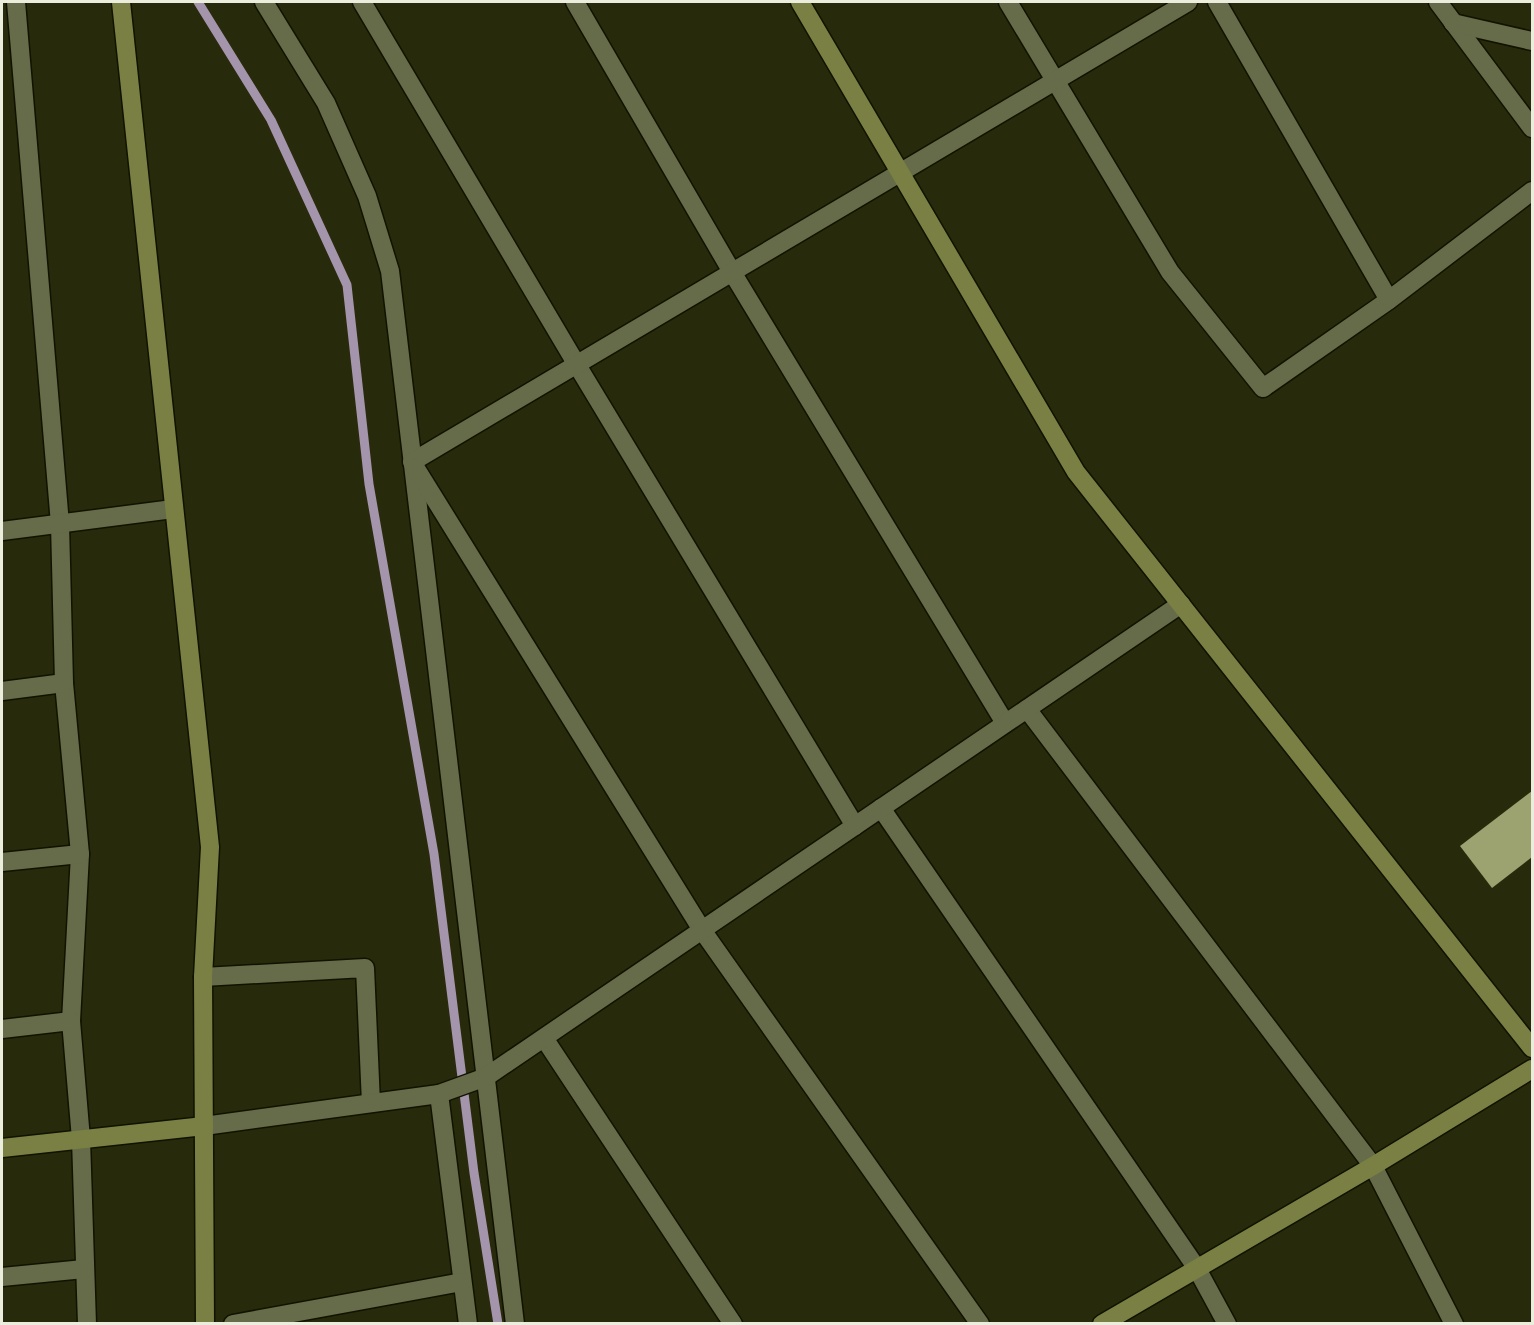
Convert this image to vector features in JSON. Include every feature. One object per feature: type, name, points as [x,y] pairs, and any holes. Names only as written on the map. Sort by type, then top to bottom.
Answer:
[{"type":"street","points":[[16,2],[60,524],[64,683],[80,854],[71,1022],[81,1138],[87,1323]]},
{"type":"street","points":[[121,2],[210,847],[203,977],[205,1323]]},
{"type":"street","points":[[264,2],[326,103],[367,196],[390,271],[515,1323]]},
{"type":"street","points":[[362,2],[577,365],[855,826]]},
{"type":"street","points":[[575,2],[732,272],[1005,723]]},
{"type":"street","points":[[800,2],[1076,472],[1533,1048]]},
{"type":"street","points":[[1008,2],[1170,272],[1263,388],[1389,300],[1533,191]]},
{"type":"street","points":[[412,462],[1188,2]]},
{"type":"street","points":[[1218,2],[1389,300]]},
{"type":"street","points":[[1438,2],[1533,128]]},
{"type":"street","points":[[1453,23],[1533,41]]},
{"type":"street","points":[[412,462],[702,930],[980,1323]]},
{"type":"street","points":[[2,531],[173,509]]},
{"type":"street","points":[[2,1148],[204,1126],[439,1094],[486,1077],[1181,604]]},
{"type":"street","points":[[2,692],[64,683]]},
{"type":"street","points":[[1027,709],[1373,1166],[1454,1323]]},
{"type":"street","points":[[881,808],[1196,1267],[1227,1323]]},
{"type":"street","points":[[2,862],[80,854]]},
{"type":"street","points":[[203,977],[365,968],[370,1103]]},
{"type":"street","points":[[2,1029],[71,1022]]},
{"type":"street","points":[[544,1038],[734,1323]]},
{"type":"street","points":[[1102,1323],[1373,1166],[1533,1069]]},
{"type":"street","points":[[439,1094],[468,1323]]},
{"type":"street","points":[[2,1277],[84,1269]]},
{"type":"street","points":[[233,1323],[462,1282]]},
{"type":"building","points":[[1532,791],[1532,857],[1492,888],[1460,846]]},
{"type":"waterway","points":[[198,2],[271,120],[347,285],[369,484],[434,854],[474,1173],[498,1324]]}]
